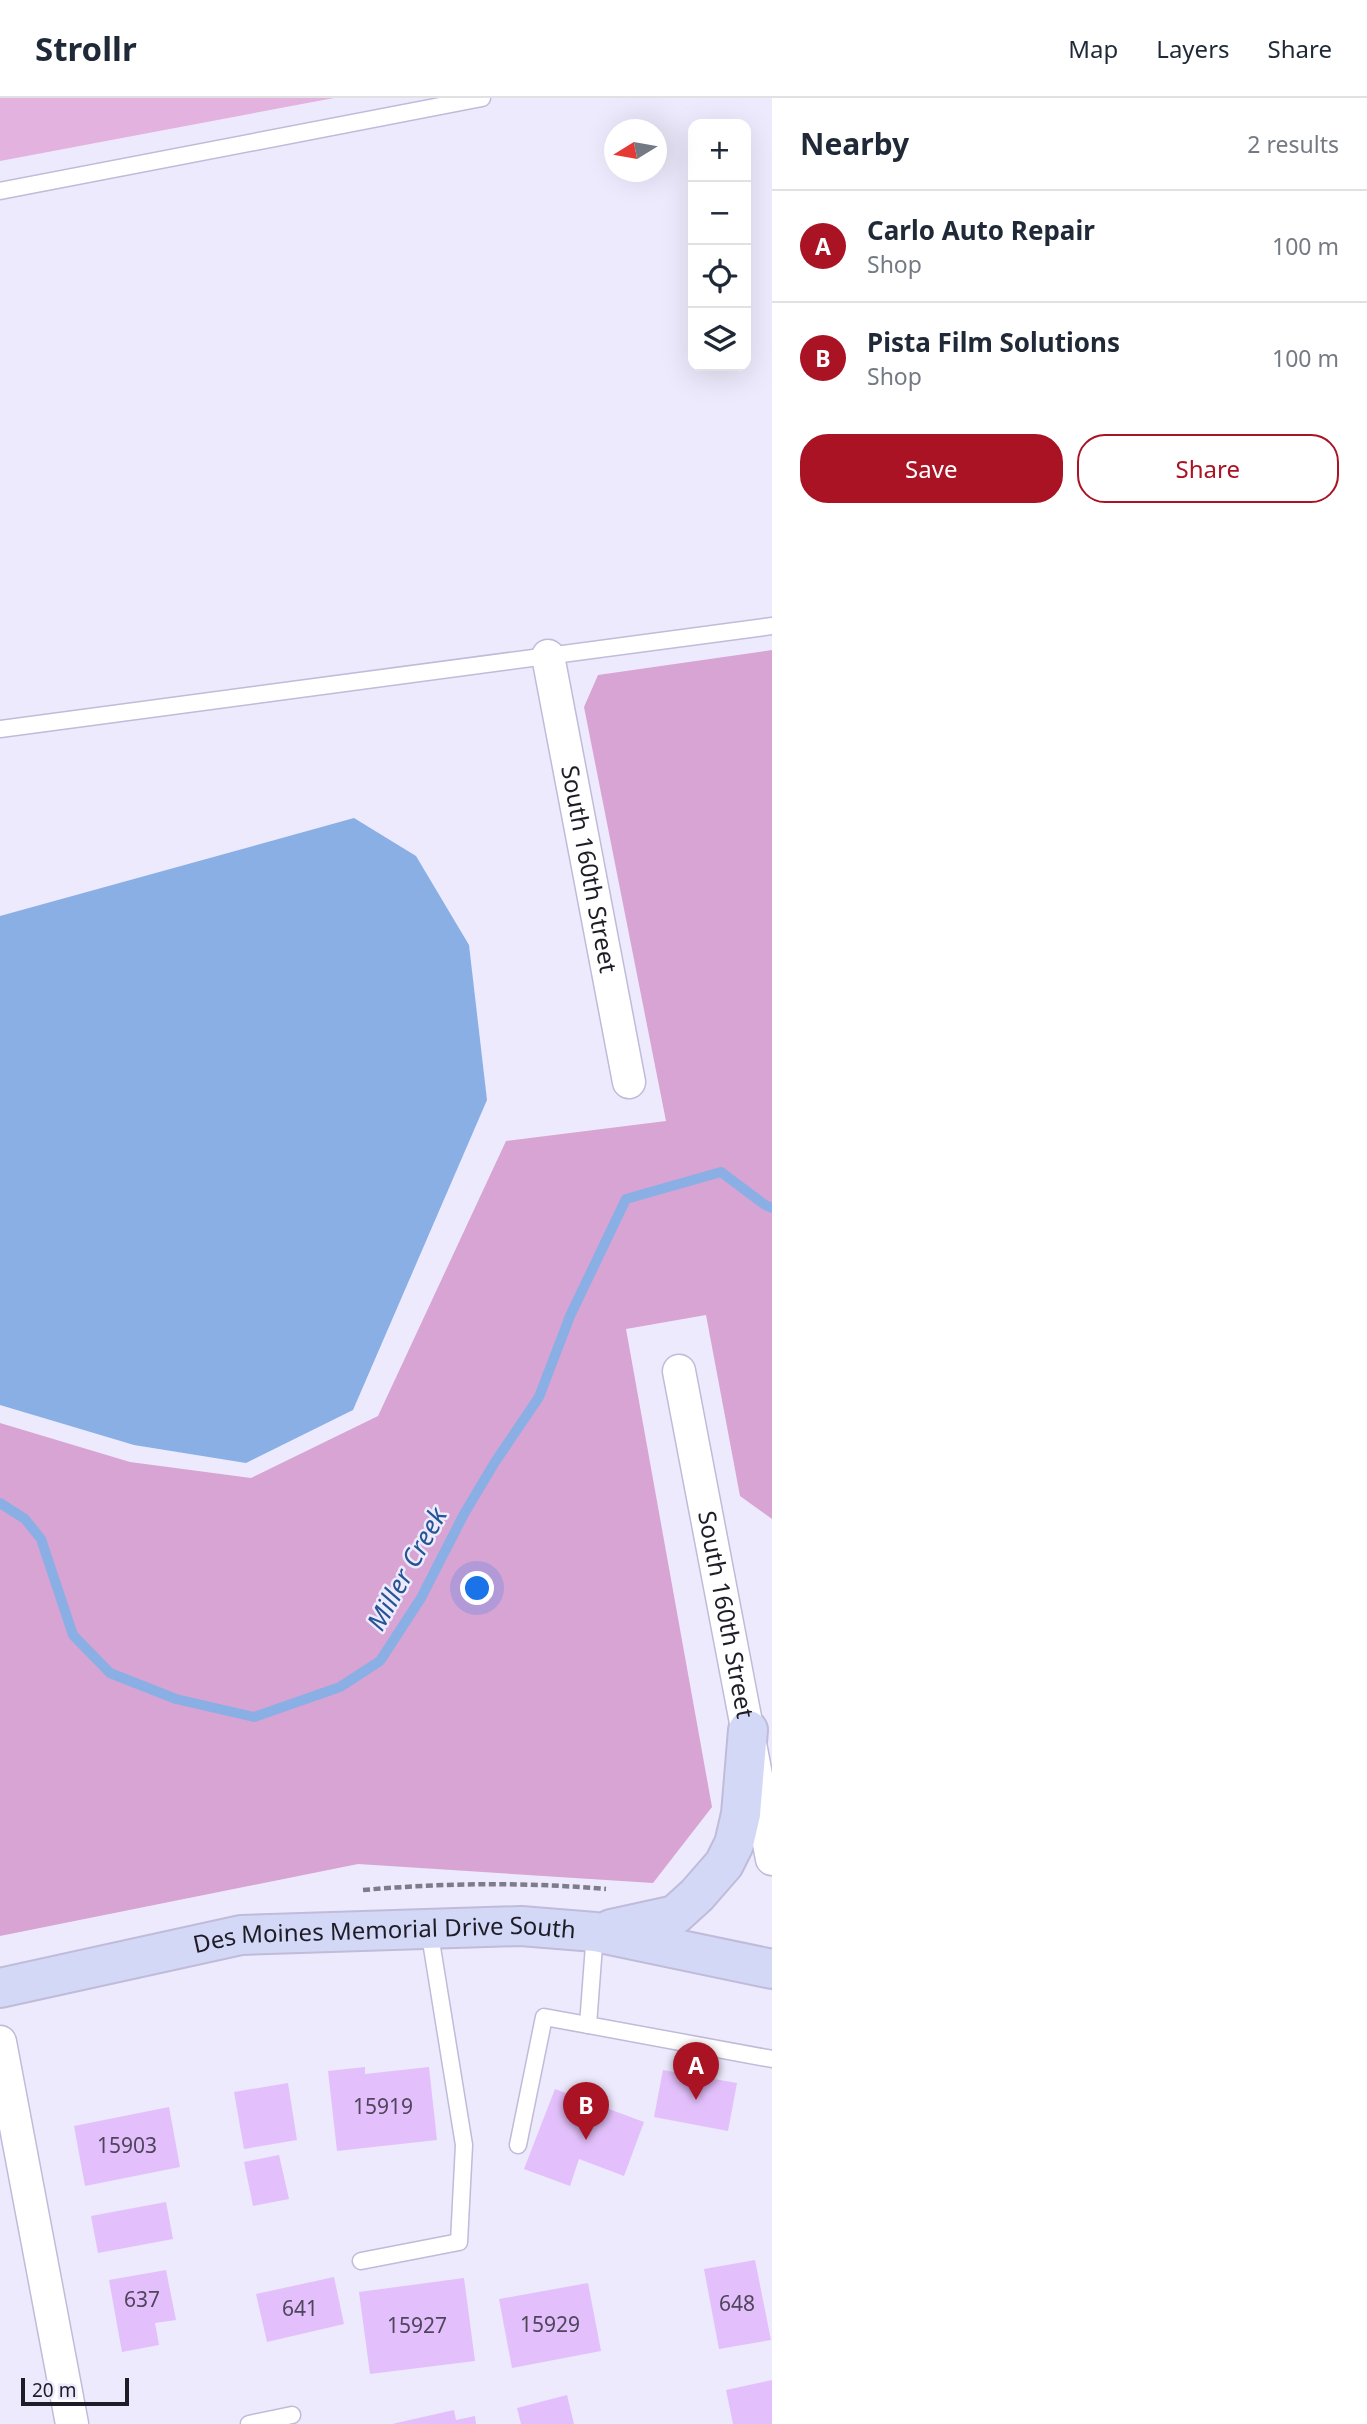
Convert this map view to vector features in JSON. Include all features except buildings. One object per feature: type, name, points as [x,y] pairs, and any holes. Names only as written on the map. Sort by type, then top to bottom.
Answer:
[{"type":"main road","points":[[595,1932],[675,1915],[724,1864],[734,1844],[741,1814],[748,1730]]},
{"type":"main road","name":"Des Moines Memorial Drive South","points":[[0,1987],[241,1935],[521,1926],[595,1932],[772,1969]]},
{"type":"street","name":"South 160th Street","points":[[548,656],[629,1082]]},
{"type":"street","name":"South 160th Street","points":[[679,1371],[772,1859]]},
{"type":"street","points":[[0,2042],[72,2424]]},
{"type":"lane","points":[[0,191],[482,98]]},
{"type":"lane","points":[[0,729],[772,625]]},
{"type":"lane","points":[[361,2261],[459,2242],[464,2145],[429,1929]]},
{"type":"lane","points":[[588,2025],[595,1932]]},
{"type":"lane","points":[[518,2145],[544,2017],[772,2059]]},
{"type":"lane","points":[[249,2424],[292,2415]]},
{"type":"shaded area","points":[[0,98],[334,98],[0,161]]},
{"type":"shaded area","points":[[772,650],[772,1519],[740,1496],[706,1315],[626,1329],[712,1807],[653,1883],[358,1864],[0,1936],[0,1423],[130,1462],[251,1478],[378,1416],[506,1141],[666,1121],[584,707],[598,675]]},
{"type":"water","points":[[354,818],[416,856],[469,945],[487,1100],[353,1410],[246,1463],[134,1445],[0,1405],[0,916]]},
{"type":"waterway","name":"Miller Creek","points":[[0,1503],[25,1519],[41,1539],[73,1635],[110,1673],[176,1699],[254,1717],[340,1687],[380,1661],[421,1598],[464,1514],[495,1462],[539,1397],[570,1316],[626,1199],[721,1172],[772,1208]]},
{"type":"place","name":"Carlo Auto Repair","points":[[696,2100]]},
{"type":"place","name":"Pista Film Solutions","points":[[586,2140]]}]
